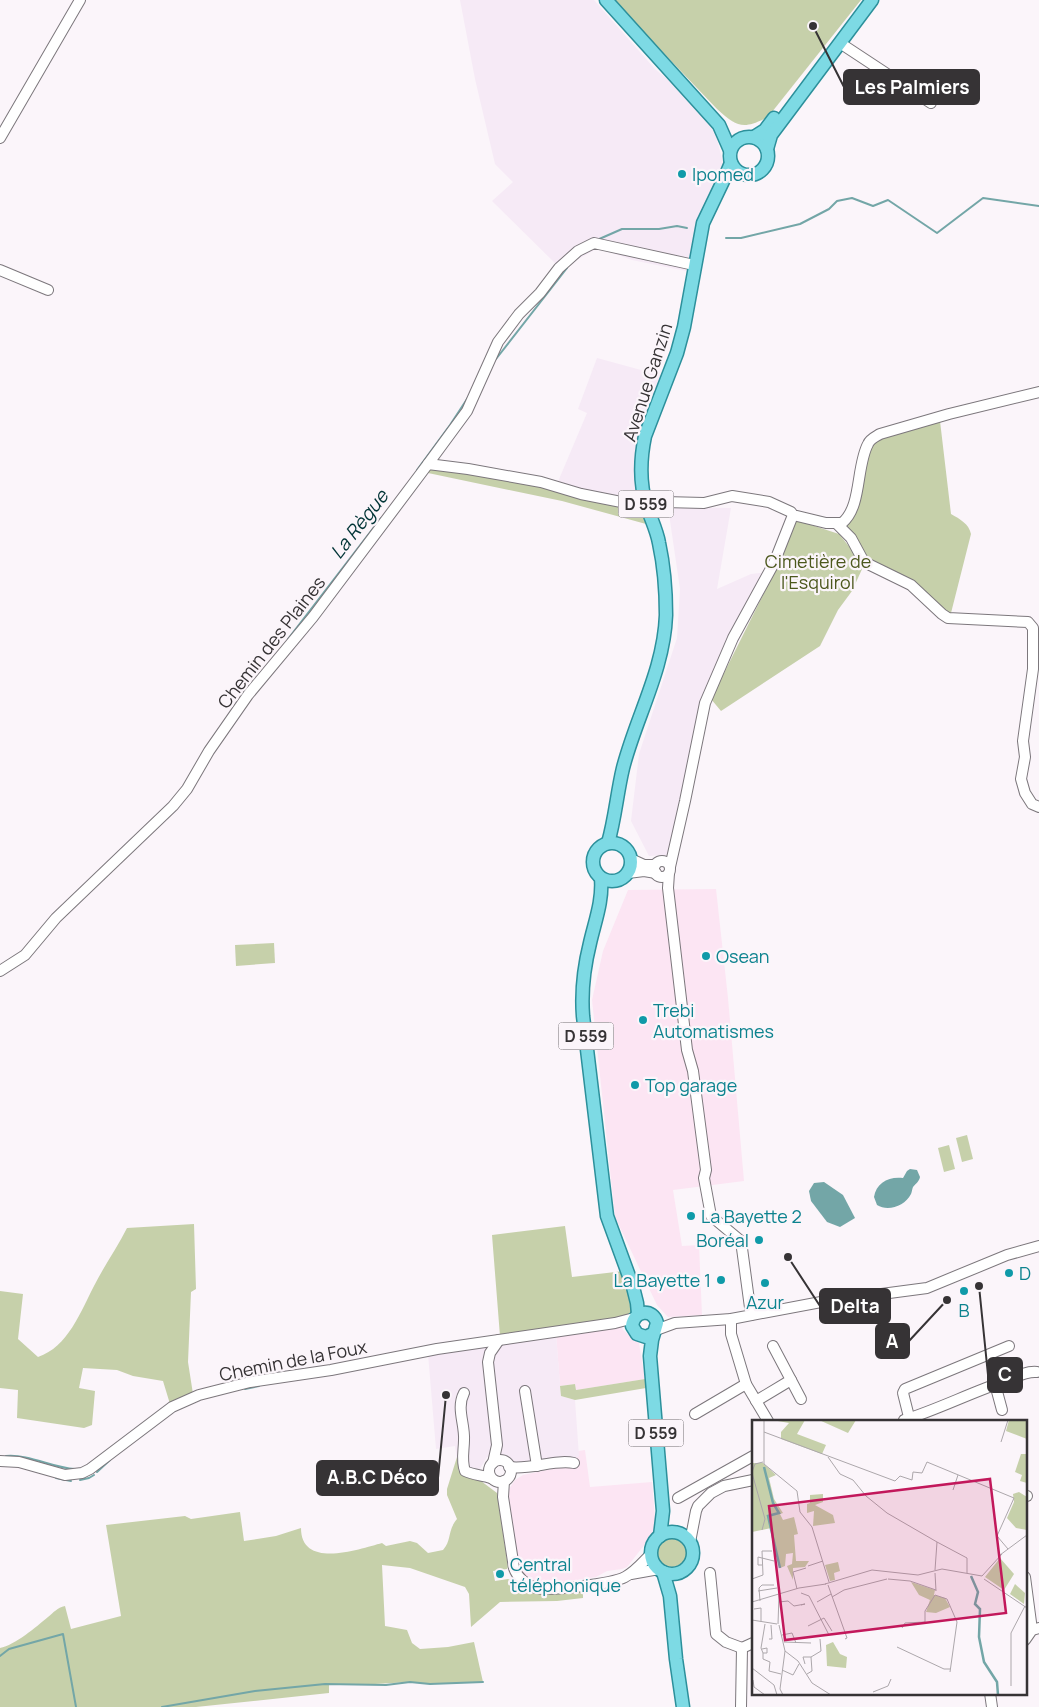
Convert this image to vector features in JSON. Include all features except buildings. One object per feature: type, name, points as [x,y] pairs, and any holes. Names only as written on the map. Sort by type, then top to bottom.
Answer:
[{"type":"main road","points":[[596,0],[605,12],[651,58],[674,75]]},
{"type":"main road","points":[[606,0],[720,125],[734,168],[745,175],[751,175],[762,170],[768,160],[767,149],[771,135],[872,0]]},
{"type":"main road","points":[[730,156],[736,141],[765,130],[807,72],[867,0]]},
{"type":"main road","points":[[720,125],[764,144],[767,149]]},
{"type":"main road","name":"Avenue Ganzin","points":[[615,844],[616,810],[623,769],[655,676],[664,636],[666,603],[663,568],[659,542],[646,505],[641,478],[642,450],[645,436],[677,353],[684,327],[703,223],[729,169],[730,156]]},
{"type":"main road","name":"Avenue Ganzin","points":[[715,200],[732,183],[745,175]]},
{"type":"main road","points":[[615,844],[630,853],[632,859],[628,873],[617,881],[612,882],[601,878],[594,868],[593,859],[598,850],[615,844]]},
{"type":"main road","name":"D 559","points":[[601,878],[602,888],[599,913],[582,982],[582,1000],[601,1160],[613,1218],[645,1324],[650,1356],[663,1511],[665,1518],[684,1534]]},
{"type":"main road","name":"D 559","points":[[599,913],[617,881]]},
{"type":"main road","name":"D 559","points":[[660,1536],[663,1511]]},
{"type":"main road","points":[[661,1570],[678,1572],[684,1570],[691,1560],[692,1554],[684,1534],[670,1532],[660,1536],[653,1545],[651,1554],[655,1565],[661,1570],[670,1596],[683,1706]]},
{"type":"main road","points":[[670,1596],[673,1580],[678,1572]]},
{"type":"street","points":[[0,138],[80,0]]},
{"type":"street","points":[[840,43],[931,103]]},
{"type":"street","name":"Chemin des Plaines","points":[[0,971],[25,954],[56,918],[173,806],[187,789],[209,751],[248,695],[313,617],[467,411],[498,342],[519,314],[540,293],[559,268],[578,251],[594,243],[694,265]]},
{"type":"street","points":[[0,270],[48,290]]},
{"type":"street","points":[[664,502],[704,502],[732,496],[769,502],[791,512],[792,515],[837,524],[842,523],[848,518],[865,452],[872,439],[880,434],[949,414],[1039,392]]},
{"type":"street","points":[[428,464],[546,483],[595,497],[641,506],[646,505]]},
{"type":"street","points":[[751,1315],[741,1241],[711,1216],[704,1178],[706,1170],[694,1071],[687,1050],[668,888],[663,870],[674,852],[705,703],[732,638],[774,563],[792,515]]},
{"type":"street","points":[[837,524],[852,538],[864,562],[911,585],[948,618],[1028,622],[1033,628],[1033,669],[1023,741],[1024,767],[1021,779],[1025,793],[1032,804],[1039,807]]},
{"type":"street","points":[[632,859],[644,865],[663,870]]},
{"type":"street","points":[[628,873],[663,870]]},
{"type":"street","name":"Chemin de la Foux","points":[[0,1461],[19,1462],[65,1475],[82,1473],[99,1463],[172,1407],[199,1395],[250,1382],[331,1370],[474,1344],[616,1323],[675,1323],[731,1319],[821,1302],[927,1288],[1007,1255],[1039,1246]]},
{"type":"street","points":[[731,1319],[731,1334],[746,1384],[767,1420]]},
{"type":"street","points":[[486,1357],[490,1353],[494,1341]]},
{"type":"street","points":[[474,1344],[486,1357],[503,1497],[514,1568],[518,1577],[536,1588],[547,1588],[606,1584],[645,1570],[661,1570]]},
{"type":"street","points":[[773,1346],[801,1398]]},
{"type":"street","points":[[1009,1346],[905,1390],[907,1420],[995,1384],[1031,1372],[1038,1373]]},
{"type":"street","points":[[756,1401],[791,1380]]},
{"type":"street","points":[[694,1414],[746,1384]]},
{"type":"street","points":[[995,1384],[1002,1410]]},
{"type":"street","points":[[525,1392],[537,1466]]},
{"type":"street","points":[[464,1393],[461,1405],[464,1440],[462,1462],[465,1471],[479,1474],[564,1462],[574,1463]]},
{"type":"street","points":[[678,1498],[752,1457]]},
{"type":"street","points":[[684,1534],[696,1511],[711,1493],[724,1486],[752,1480]]},
{"type":"street","points":[[706,1483],[711,1493]]},
{"type":"street","points":[[630,1574],[651,1554]]},
{"type":"street","points":[[710,1573],[716,1634],[726,1642],[742,1648],[752,1643]]},
{"type":"street","points":[[1026,1582],[1035,1629],[1026,1639]]},
{"type":"street","points":[[741,1707],[742,1648]]},
{"type":"street","points":[[990,1694],[992,1707]]},
{"type":"shaded area","points":[[460,0],[594,0],[655,69],[691,99],[715,131],[724,167],[703,211],[686,271],[632,260],[598,248],[561,269],[492,201],[513,182],[495,164],[475,79]]},
{"type":"shaded area","points":[[597,358],[663,376],[644,425],[641,502],[593,495],[557,484],[587,413],[578,409]]},
{"type":"shaded area","points":[[668,507],[731,508],[717,589],[751,574],[767,572],[700,702],[668,855],[649,856],[631,821],[639,754],[677,638],[680,589]]},
{"type":"shaded area","points":[[716,889],[728,998],[744,1181],[673,1190],[682,1246],[699,1245],[702,1315],[668,1317],[657,1305],[615,1217],[592,1000],[603,951],[628,890]]},
{"type":"shaded area","points":[[621,1324],[623,1330],[639,1343],[645,1379],[576,1390],[575,1384],[560,1386],[556,1334]]},
{"type":"shaded area","points":[[556,1334],[561,1396],[575,1400],[579,1456],[573,1459],[521,1466],[511,1461],[505,1454],[487,1457],[478,1472],[464,1475],[459,1472],[455,1446],[436,1449],[428,1354]]},
{"type":"shaded area","points":[[585,1450],[590,1487],[652,1482],[656,1530],[627,1567],[607,1571],[596,1577],[564,1582],[540,1583],[533,1581],[522,1575],[517,1568],[508,1497],[509,1489],[515,1480],[523,1475],[566,1466],[578,1456],[578,1451]]},
{"type":"green space","points":[[613,0],[861,0],[768,117],[752,124],[741,125],[730,120],[717,109]]},
{"type":"green space","points":[[940,421],[951,514],[966,525],[971,534],[951,613],[941,617],[908,585],[872,568],[846,529],[850,521],[867,452],[874,440]]},
{"type":"green space","points":[[433,462],[593,495],[641,502],[646,524],[562,501],[428,473]]},
{"type":"green space","name":"Cimetière de l'Esquirol","points":[[796,520],[839,534],[863,567],[852,591],[838,610],[820,646],[721,711],[711,699],[772,577]]},
{"type":"green space","points":[[274,943],[275,963],[236,966],[235,945]]},
{"type":"green space","points":[[967,1135],[973,1159],[962,1162],[956,1138]]},
{"type":"green space","points":[[949,1145],[955,1169],[944,1172],[938,1148]]},
{"type":"green space","points":[[194,1224],[196,1289],[191,1292],[188,1362],[193,1394],[170,1404],[163,1381],[133,1376],[117,1370],[83,1368],[79,1388],[95,1391],[92,1425],[84,1428],[17,1418],[18,1390],[0,1388],[0,1291],[23,1294],[18,1339],[38,1357],[58,1345],[72,1327],[127,1228]]},
{"type":"green space","points":[[565,1226],[572,1277],[624,1271],[634,1303],[630,1314],[624,1318],[500,1336],[492,1235]]},
{"type":"green space","points":[[645,1379],[646,1388],[575,1400],[561,1396],[560,1386],[575,1384],[576,1390]]},
{"type":"green space","points":[[457,1457],[459,1472],[481,1481],[497,1493],[508,1567],[507,1569],[493,1571],[495,1581],[508,1579],[534,1592],[583,1589],[583,1598],[557,1601],[500,1602],[471,1627],[469,1594],[465,1587],[410,1568],[382,1565],[385,1626],[407,1630],[412,1643],[420,1649],[448,1647],[474,1642],[483,1682],[329,1684],[329,1693],[196,1707],[0,1707],[0,1648],[19,1640],[56,1610],[65,1606],[71,1629],[121,1616],[106,1525],[185,1516],[191,1519],[240,1512],[244,1541],[276,1536],[301,1528],[304,1541],[311,1549],[321,1553],[333,1554],[382,1543],[386,1546],[410,1541],[417,1543],[428,1553],[443,1550],[448,1543],[452,1528],[457,1519],[447,1495],[447,1489]]},
{"type":"green space","points":[[672,1537],[683,1541],[687,1552],[683,1563],[672,1567],[661,1563],[657,1552],[661,1541]]},
{"type":"water","points":[[910,1169],[917,1170],[920,1177],[905,1202],[891,1208],[877,1205],[874,1197],[880,1184],[888,1179],[903,1178]]},
{"type":"water","points":[[824,1182],[843,1195],[855,1218],[840,1227],[827,1222],[811,1201],[809,1191],[814,1183]]},
{"type":"waterway","name":"La Règue","points":[[726,238],[741,238],[800,224],[829,209],[837,201],[852,198],[873,206],[888,200],[937,233],[983,198],[1039,206]]},
{"type":"waterway","name":"La Règue","points":[[597,240],[622,229],[659,229],[677,226],[687,228]]},
{"type":"waterway","name":"La Règue","points":[[496,359],[567,268]]},
{"type":"waterway","name":"La Règue","points":[[417,470],[469,396]]},
{"type":"waterway","name":"La Règue","points":[[288,639],[381,518]]},
{"type":"waterway","points":[[245,1389],[259,1386]]},
{"type":"waterway","points":[[6,1456],[24,1457],[75,1469]]},
{"type":"waterway","points":[[97,1472],[110,1460]]},
{"type":"waterway","points":[[80,1480],[94,1475]]},
{"type":"waterway","points":[[56,1478],[71,1481]]},
{"type":"waterway","points":[[0,1656],[9,1649],[63,1634],[76,1707]]},
{"type":"waterway","points":[[162,1707],[255,1691],[325,1684],[386,1685],[410,1682],[430,1684],[483,1682]]},
{"type":"place","name":"Les Palmiers","points":[[813,26]]},
{"type":"place","name":"Ipomed","points":[[682,174]]},
{"type":"place","name":"Osean","points":[[706,956]]},
{"type":"place","name":"Trebi Automatismes","points":[[643,1020]]},
{"type":"place","name":"Top garage","points":[[635,1085]]},
{"type":"place","name":"La Bayette 2","points":[[691,1216]]},
{"type":"place","name":"Boréal","points":[[759,1240]]},
{"type":"place","name":"Delta","points":[[788,1257]]},
{"type":"place","name":"D","points":[[1009,1273]]},
{"type":"place","name":"La Bayette 1","points":[[721,1280]]},
{"type":"place","name":"Azur","points":[[765,1283]]},
{"type":"place","name":"C","points":[[979,1286]]},
{"type":"place","name":"B","points":[[964,1291]]},
{"type":"place","name":"A","points":[[947,1300]]},
{"type":"place","name":"A.B.C Déco","points":[[446,1395]]},
{"type":"place","name":"Central téléphonique","points":[[500,1574]]}]
